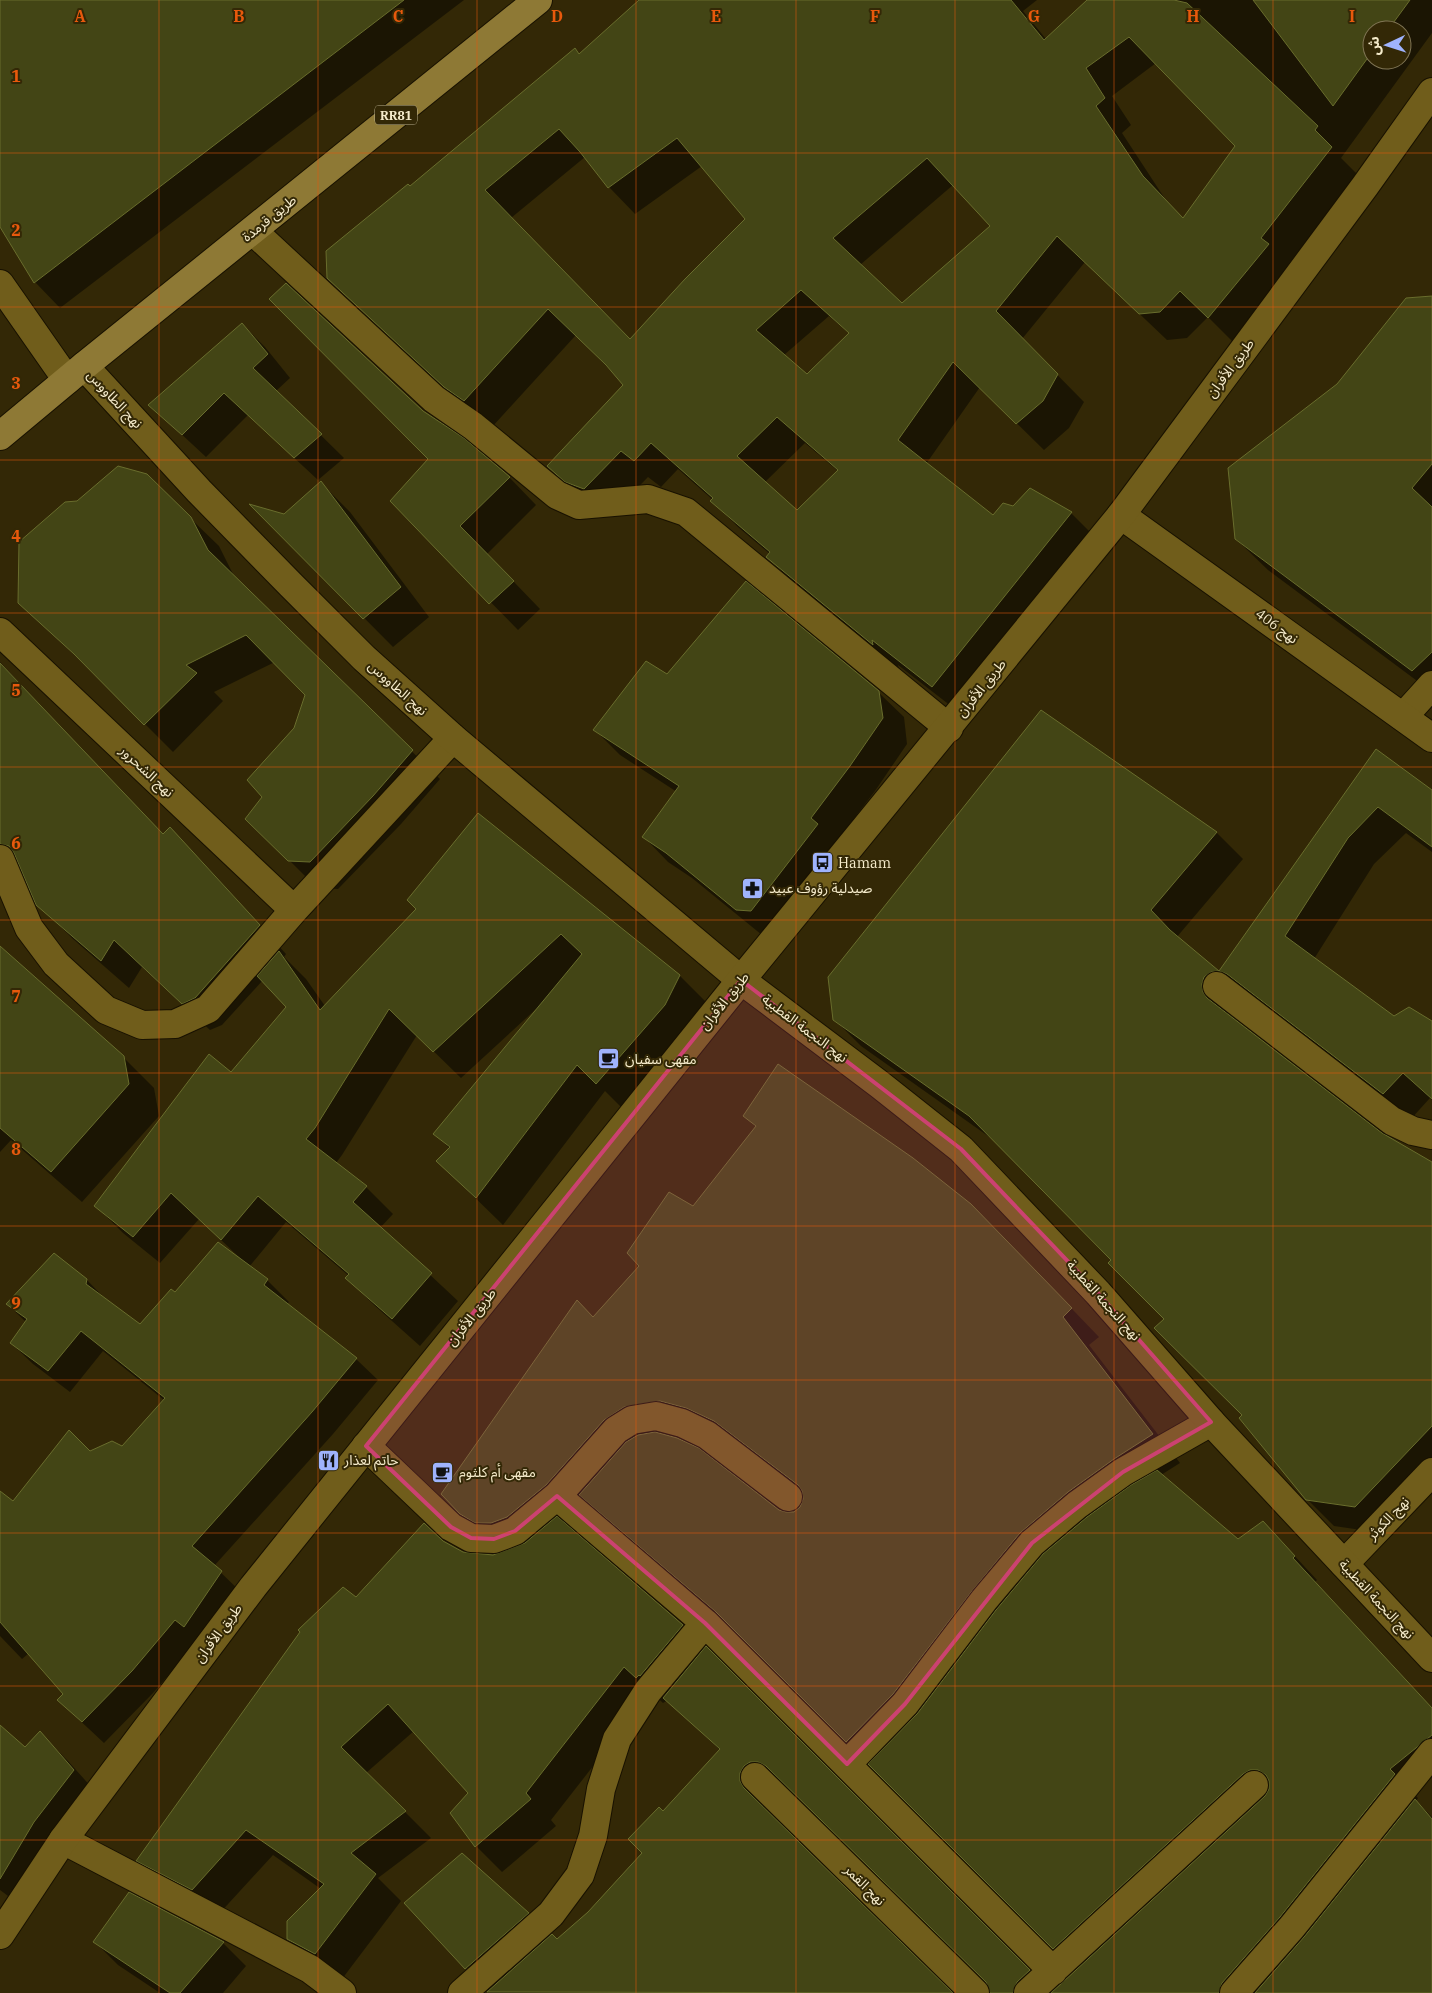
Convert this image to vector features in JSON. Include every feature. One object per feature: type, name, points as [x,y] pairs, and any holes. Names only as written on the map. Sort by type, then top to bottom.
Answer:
[{"type":"main road","name":"طريق قرمدة","points":[[0,436],[75,373],[538,0]]},
{"type":"street","name":"طريق الأفران","points":[[0,1935],[63,1840],[253,1587],[741,980],[949,728],[1121,515],[1365,186],[1432,92]]},
{"type":"street","points":[[253,231],[434,399],[473,426],[557,495],[579,505],[648,499],[686,512],[949,728]]},
{"type":"street","name":"نهج الطاووس","points":[[0,284],[75,373],[193,484],[364,658],[453,738],[741,980]]},
{"type":"street","name":"نهج 406","points":[[1121,515],[1432,738]]},
{"type":"street","name":"نهج الشحرور","points":[[0,632],[294,910]]},
{"type":"street","points":[[1403,716],[1432,685]]},
{"type":"street","points":[[0,859],[29,928],[56,964],[106,1010],[142,1025],[175,1024],[208,1009],[294,910],[453,738]]},
{"type":"street","name":"نهج النجمة القطبية","points":[[741,980],[879,1084],[961,1149],[1098,1293],[1211,1422],[1432,1658]]},
{"type":"street","points":[[1217,986],[1392,1121],[1413,1131],[1432,1135]]},
{"type":"street","points":[[366,1446],[451,1527],[471,1538],[494,1539],[515,1531],[557,1496],[616,1430],[632,1420],[656,1416],[682,1423],[707,1436],[788,1497]]},
{"type":"street","points":[[847,1764],[905,1704],[984,1600],[1032,1544],[1077,1505],[1123,1472],[1211,1422]]},
{"type":"street","name":"نهج الكوثر","points":[[1344,1564],[1432,1472]]},
{"type":"street","points":[[557,1496],[705,1623],[1053,1971]]},
{"type":"street","points":[[462,1993],[551,1914],[580,1875],[593,1836],[601,1789],[617,1739],[648,1691],[705,1623]]},
{"type":"street","points":[[1234,1993],[1292,1927],[1432,1752]]},
{"type":"street","name":"نهج القمر","points":[[755,1777],[968,1991]]},
{"type":"street","points":[[1028,1993],[1254,1785]]},
{"type":"street","points":[[63,1840],[310,1969],[342,1993]]},
{"type":"highlighted area","points":[[741,980],[961,1149],[1098,1293],[1211,1422],[1123,1472],[1032,1543],[905,1704],[847,1764],[705,1623],[557,1496],[515,1531],[494,1539],[471,1538],[451,1527],[366,1446]]},
{"type":"building","points":[[0,0],[404,0],[34,283],[0,227]]},
{"type":"building","points":[[639,0],[1011,0],[1044,40],[1087,0],[1174,0],[1187,3],[1318,126],[1315,130],[1332,147],[1261,238],[1269,244],[1208,318],[1180,291],[1160,312],[1139,314],[1057,236],[996,311],[1058,374],[1043,401],[1016,424],[953,362],[898,440],[993,515],[1003,503],[1013,506],[1030,488],[1072,512],[932,687],[872,640],[873,645],[766,557],[770,552],[710,501],[713,498],[651,443],[634,461],[621,451],[584,489],[565,482],[547,466],[623,385],[606,365],[548,309],[464,401],[444,387],[327,278],[326,251],[408,184],[410,186],[575,48],[579,54]],"holes":[[[1129,37],[1235,146],[1183,218],[1143,176],[1096,106],[1105,98],[1086,68]],[[559,129],[608,188],[677,138],[745,219],[685,279],[630,339],[485,190]],[[927,158],[990,226],[902,303],[833,238]],[[801,290],[849,333],[807,374],[756,330]],[[777,417],[838,470],[797,510],[737,456]]]},
{"type":"building","points":[[1253,0],[1410,0],[1395,20],[1362,20],[1362,66],[1333,106]]},
{"type":"building","points":[[286,283],[423,411],[464,438],[510,477],[460,526],[514,581],[489,604],[390,501],[428,459],[269,299]]},
{"type":"building","points":[[1432,296],[1432,464],[1412,488],[1432,507],[1432,652],[1412,671],[1235,539],[1228,468],[1337,384],[1406,298]]},
{"type":"building","points":[[242,323],[268,354],[253,368],[322,434],[294,458],[224,393],[182,435],[148,405]]},
{"type":"building","points":[[118,466],[147,474],[191,517],[208,550],[413,750],[373,796],[310,862],[288,861],[245,819],[262,797],[247,780],[294,728],[305,695],[246,635],[186,665],[197,673],[144,725],[74,654],[18,603],[19,542],[65,502],[77,501]]},
{"type":"building","points":[[321,481],[401,587],[363,619],[249,504],[284,514]]},
{"type":"building","points":[[746,581],[879,691],[883,718],[811,818],[818,824],[751,911],[736,910],[666,853],[642,837],[679,786],[593,730],[646,661],[667,674]]},
{"type":"building","points":[[0,663],[163,834],[170,827],[260,925],[195,998],[182,1004],[114,940],[101,961],[36,905],[14,853],[9,846],[0,844]]},
{"type":"building","points":[[1041,710],[1217,832],[1151,910],[1170,930],[1219,971],[1211,972],[1204,977],[1202,984],[1203,992],[1207,998],[1382,1133],[1432,1162],[1432,1426],[1355,1507],[1306,1500],[1239,1418],[1242,1415],[1154,1328],[1164,1319],[1108,1263],[1111,1260],[969,1116],[833,1020],[828,977]]},
{"type":"building","points":[[1376,749],[1432,790],[1432,847],[1378,807],[1348,838],[1285,936],[1394,1016],[1409,1007],[1432,1021],[1432,1099],[1403,1073],[1383,1094],[1227,974],[1219,971]]},
{"type":"building","points":[[478,813],[680,975],[665,1005],[596,1084],[577,1065],[476,1198],[436,1161],[450,1147],[433,1134],[582,954],[561,934],[433,1052],[389,1009],[315,1128],[306,1139],[367,1186],[353,1202],[432,1273],[392,1319],[345,1278],[349,1274],[258,1196],[221,1240],[171,1193],[133,1237],[94,1206],[209,1054],[231,1072],[286,1007],[257,976],[279,951],[320,1010],[416,909],[407,900]]},
{"type":"building","points":[[0,946],[124,1056],[129,1084],[51,1172],[0,1128]]},
{"type":"building","points":[[778,1064],[913,1158],[971,1204],[1072,1308],[1063,1317],[1153,1434],[1068,1492],[1020,1533],[972,1591],[893,1694],[846,1742],[716,1612],[579,1495],[626,1442],[638,1435],[655,1432],[677,1438],[699,1448],[779,1510],[794,1512],[800,1507],[803,1499],[802,1491],[798,1485],[714,1421],[686,1408],[660,1401],[624,1407],[604,1420],[546,1485],[507,1517],[491,1523],[475,1523],[460,1514],[441,1494],[577,1300],[593,1317],[639,1266],[627,1253],[669,1192],[693,1206],[756,1126],[743,1116]]},
{"type":"building","points":[[218,1242],[268,1279],[264,1285],[357,1358],[312,1412],[192,1546],[222,1571],[184,1627],[175,1620],[132,1671],[82,1722],[57,1700],[63,1694],[0,1622],[0,1491],[13,1501],[69,1430],[90,1451],[112,1441],[122,1446],[165,1398],[81,1331],[48,1371],[10,1343],[27,1319],[6,1304],[54,1253],[87,1279],[86,1284],[140,1324],[171,1289],[175,1292]]},
{"type":"building","points":[[1157,1470],[1238,1539],[1263,1521],[1295,1556],[1293,1558],[1432,1708],[1432,1735],[1390,1769],[1395,1774],[1280,1917],[1222,1983],[1219,1993],[1051,1993],[1265,1796],[1269,1789],[1269,1781],[1266,1775],[1258,1770],[1250,1770],[1243,1774],[1053,1949],[868,1764],[917,1714],[996,1610],[1043,1554],[1087,1517],[1131,1485]]},
{"type":"building","points":[[557,1516],[683,1625],[640,1676],[636,1678],[624,1667],[526,1793],[531,1799],[475,1847],[450,1813],[468,1793],[388,1704],[341,1747],[406,1811],[351,1853],[376,1874],[315,1954],[287,1939],[287,1921],[324,1884],[246,1830],[192,1890],[136,1861],[300,1632],[298,1630],[343,1587],[356,1597],[424,1523],[443,1541],[463,1552],[493,1555],[525,1543]]},
{"type":"building","points":[[706,1646],[1030,1970],[1017,1982],[1013,1993],[990,1993],[986,1982],[766,1766],[758,1762],[750,1762],[744,1766],[740,1773],[740,1781],[744,1788],[953,1993],[487,1992],[552,1934],[557,1939],[588,1912],[642,1853],[628,1839],[659,1807],[663,1811],[720,1749],[663,1698]]},
{"type":"building","points":[[0,1725],[25,1747],[40,1731],[74,1770],[34,1822],[0,1879]]},
{"type":"building","points":[[1415,1799],[1432,1819],[1432,1993],[1255,1993],[1304,1937]]},
{"type":"building","points":[[462,1853],[529,1913],[465,1969],[404,1903]]},
{"type":"building","points":[[129,1892],[224,1942],[180,1993],[170,1993],[93,1942]]},
{"type":"place","name":"Hamam","points":[[822,863]]},
{"type":"place","name":"صيدلية رؤوف عبيد","points":[[753,888]]},
{"type":"place","name":"مقهى سفيان","points":[[609,1059]]},
{"type":"place","name":"حاتم لعذار","points":[[328,1460]]},
{"type":"place","name":"مقهى أم كلثوم","points":[[443,1472]]}]
